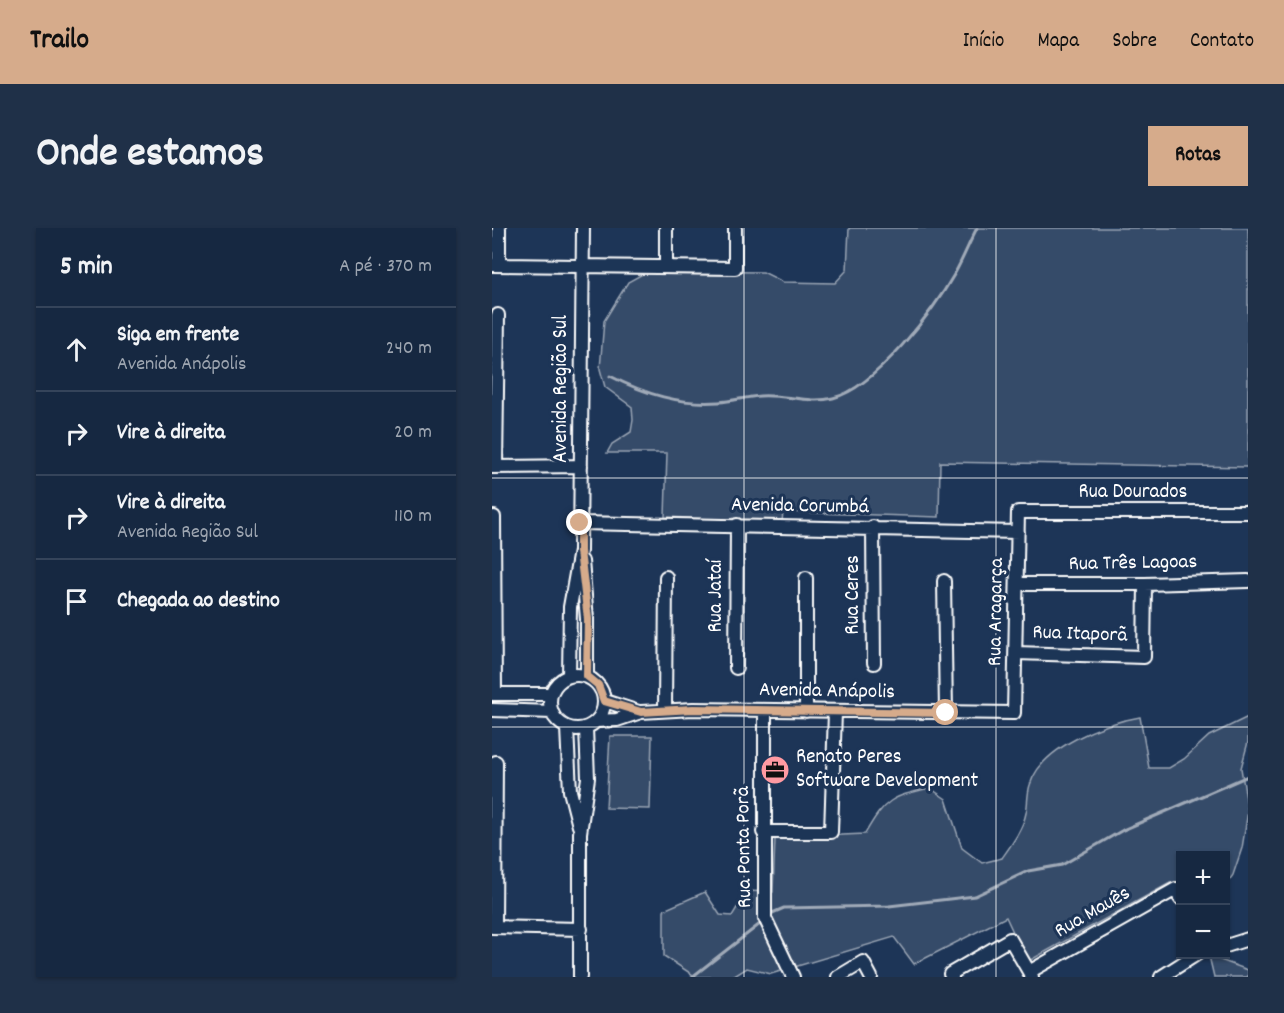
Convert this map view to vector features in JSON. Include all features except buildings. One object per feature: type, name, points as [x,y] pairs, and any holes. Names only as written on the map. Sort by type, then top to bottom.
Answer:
[{"type":"street","points":[[499,228],[495,265],[735,268],[735,228]]},
{"type":"street","name":"Avenida Região Sul","points":[[583,228],[580,551],[588,619],[587,676]]},
{"type":"street","points":[[666,228],[666,267]]},
{"type":"street","points":[[498,315],[494,467],[581,466]]},
{"type":"street","name":"Rua Dourados","points":[[1018,512],[1248,512]]},
{"type":"street","name":"Rua Aragarça","points":[[1014,713],[1018,512]]},
{"type":"street","points":[[494,517],[493,694],[551,694]]},
{"type":"street","name":"Avenida Corumbá","points":[[580,523],[873,527],[1018,532]]},
{"type":"street","name":"Rua Jataí","points":[[736,668],[737,525]]},
{"type":"street","name":"Rua Ceres","points":[[873,527],[874,663]]},
{"type":"street","name":"Avenida Região Sul","points":[[569,676],[570,607],[580,551]]},
{"type":"street","points":[[665,710],[666,577]]},
{"type":"street","points":[[806,578],[806,711]]},
{"type":"street","points":[[944,581],[946,713]]},
{"type":"street","name":"Rua Três Lagoas","points":[[1018,584],[1248,581]]},
{"type":"street","name":"Rua Itaporã","points":[[1016,653],[1144,657],[1145,584]]},
{"type":"street","points":[[580,977],[580,833],[588,778],[592,724],[603,710],[604,701],[598,685],[587,676],[569,676],[558,683],[551,694],[552,712],[558,721],[567,728],[592,724]]},
{"type":"street","name":"Avenida Anápolis","points":[[604,701],[641,712]]},
{"type":"street","points":[[492,710],[552,712]]},
{"type":"street","name":"Avenida Anápolis","points":[[592,724],[617,720],[641,712],[665,710],[1014,713]]},
{"type":"street","name":"Rua Ponta Porã","points":[[765,711],[763,832],[765,918],[793,977]]},
{"type":"street","points":[[763,832],[831,832],[835,712]]},
{"type":"street","points":[[567,728],[570,791],[580,833]]},
{"type":"street","points":[[495,762],[493,927],[581,929]]},
{"type":"street","name":"Rua Mauês","points":[[1031,974],[1176,895]]},
{"type":"street","points":[[951,975],[1010,939],[1031,974]]},
{"type":"street","points":[[1230,945],[1248,939]]},
{"type":"street","points":[[1161,977],[1189,959]]},
{"type":"street","points":[[838,977],[862,962],[871,977]]},
{"type":"shaded area","points":[[849,228],[1248,228],[1248,467],[940,462],[939,517],[783,512],[782,522],[665,517],[667,453],[607,453],[612,444],[631,432],[633,420],[632,407],[605,387],[600,369],[604,321],[628,282],[648,271],[763,272],[783,282],[835,283],[847,270]]},
{"type":"shaded area","points":[[1140,717],[1149,768],[1169,768],[1184,759],[1209,736],[1248,717],[1248,742],[1241,768],[1248,811],[1242,848],[1230,879],[1230,851],[1176,851],[1176,883],[1170,883],[1027,962],[1006,917],[914,964],[894,937],[771,974],[747,968],[733,977],[696,977],[664,956],[664,910],[705,892],[720,915],[732,916],[747,891],[773,892],[775,838],[865,834],[884,806],[906,794],[930,788],[946,799],[962,848],[982,863],[1002,858],[1022,825],[1028,792],[1036,771],[1060,748],[1092,731]]},
{"type":"shaded area","points":[[610,736],[652,736],[650,809],[606,808]]},
{"type":"shaded area","points":[[1210,959],[1217,959],[1248,970],[1248,977],[1214,977]]},
{"type":"waterway","points":[[610,376],[650,393],[690,402],[719,402],[769,396],[815,400],[833,398],[867,379],[902,346],[945,289],[977,228]]},
{"type":"waterway","points":[[770,914],[784,908],[889,906],[975,896],[1028,871],[1062,865],[1123,830],[1248,776]]},
{"type":"waterway","points":[[692,977],[760,924]]},
{"type":"place","name":"Renato Peres Software Development","points":[[775,770]]},
{"type":"route","points":[[580,523],[580,551],[588,619],[587,676],[602,690],[604,701],[626,710],[641,712],[693,709],[946,713]]}]
